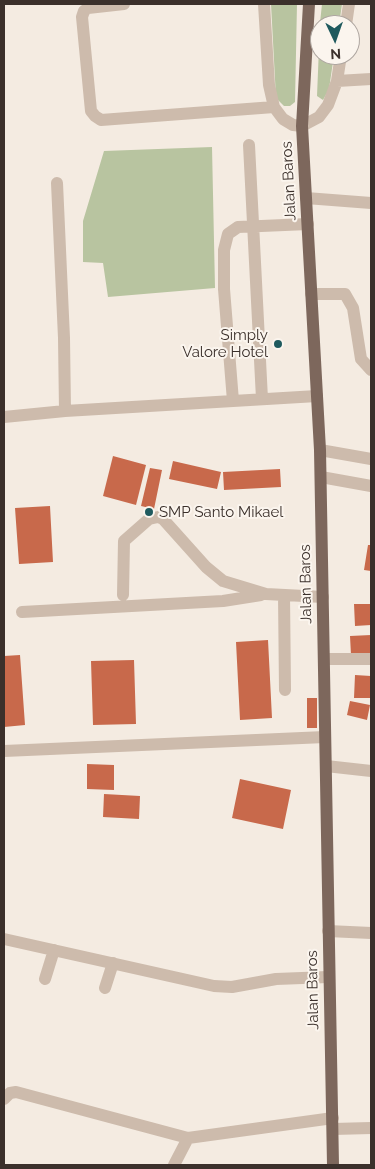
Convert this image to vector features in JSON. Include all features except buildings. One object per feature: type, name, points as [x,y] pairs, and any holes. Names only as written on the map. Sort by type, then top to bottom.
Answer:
[{"type":"main road","name":"Jalan Baros","points":[[309,4],[302,126],[320,450],[328,977],[333,1165]]},
{"type":"street","points":[[124,4],[88,8],[82,16],[91,111],[95,116],[101,120],[274,107]]},
{"type":"street","points":[[264,4],[269,85],[274,107],[283,119],[293,125],[302,126],[319,117],[328,105],[337,81],[339,65]]},
{"type":"street","points":[[337,81],[371,79]]},
{"type":"street","points":[[249,145],[262,399]]},
{"type":"street","points":[[58,183],[64,338],[64,411]]},
{"type":"street","points":[[306,198],[371,203]]},
{"type":"street","points":[[233,401],[226,312],[224,250],[228,234],[238,227],[308,224]]},
{"type":"street","points":[[311,294],[345,294],[353,308],[361,359],[371,370]]},
{"type":"street","points":[[4,417],[64,411],[317,396]]},
{"type":"street","points":[[320,450],[371,459]]},
{"type":"street","points":[[320,477],[371,486]]},
{"type":"street","points":[[123,595],[124,540],[149,519],[158,517],[163,519],[206,567],[223,581],[266,594]]},
{"type":"street","points":[[22,612],[223,601],[266,594],[323,597]]},
{"type":"street","points":[[284,595],[284,690]]},
{"type":"street","points":[[324,659],[371,659]]},
{"type":"street","points":[[4,751],[325,737]]},
{"type":"street","points":[[326,766],[371,771]]},
{"type":"street","points":[[328,931],[371,933]]},
{"type":"street","points":[[4,939],[214,986],[232,987],[276,979],[328,977]]},
{"type":"street","points":[[45,979],[54,950]]},
{"type":"street","points":[[105,988],[113,963]]},
{"type":"street","points":[[4,1098],[10,1093],[16,1092],[188,1138],[333,1123],[371,1128]]},
{"type":"street","points":[[174,1165],[188,1138]]},
{"type":"green space","points":[[271,4],[297,4],[295,102],[290,106],[284,106],[276,98]]},
{"type":"green space","points":[[322,4],[342,4],[340,15],[321,15]]},
{"type":"green space","points":[[318,65],[333,65],[329,89],[323,100],[317,96]]},
{"type":"green space","points":[[212,147],[215,288],[108,297],[103,263],[83,262],[83,221],[104,151]]},
{"type":"place","name":"Simply Valore Hotel","points":[[278,344]]},
{"type":"place","name":"SMP Santo Mikael","points":[[149,512]]}]
